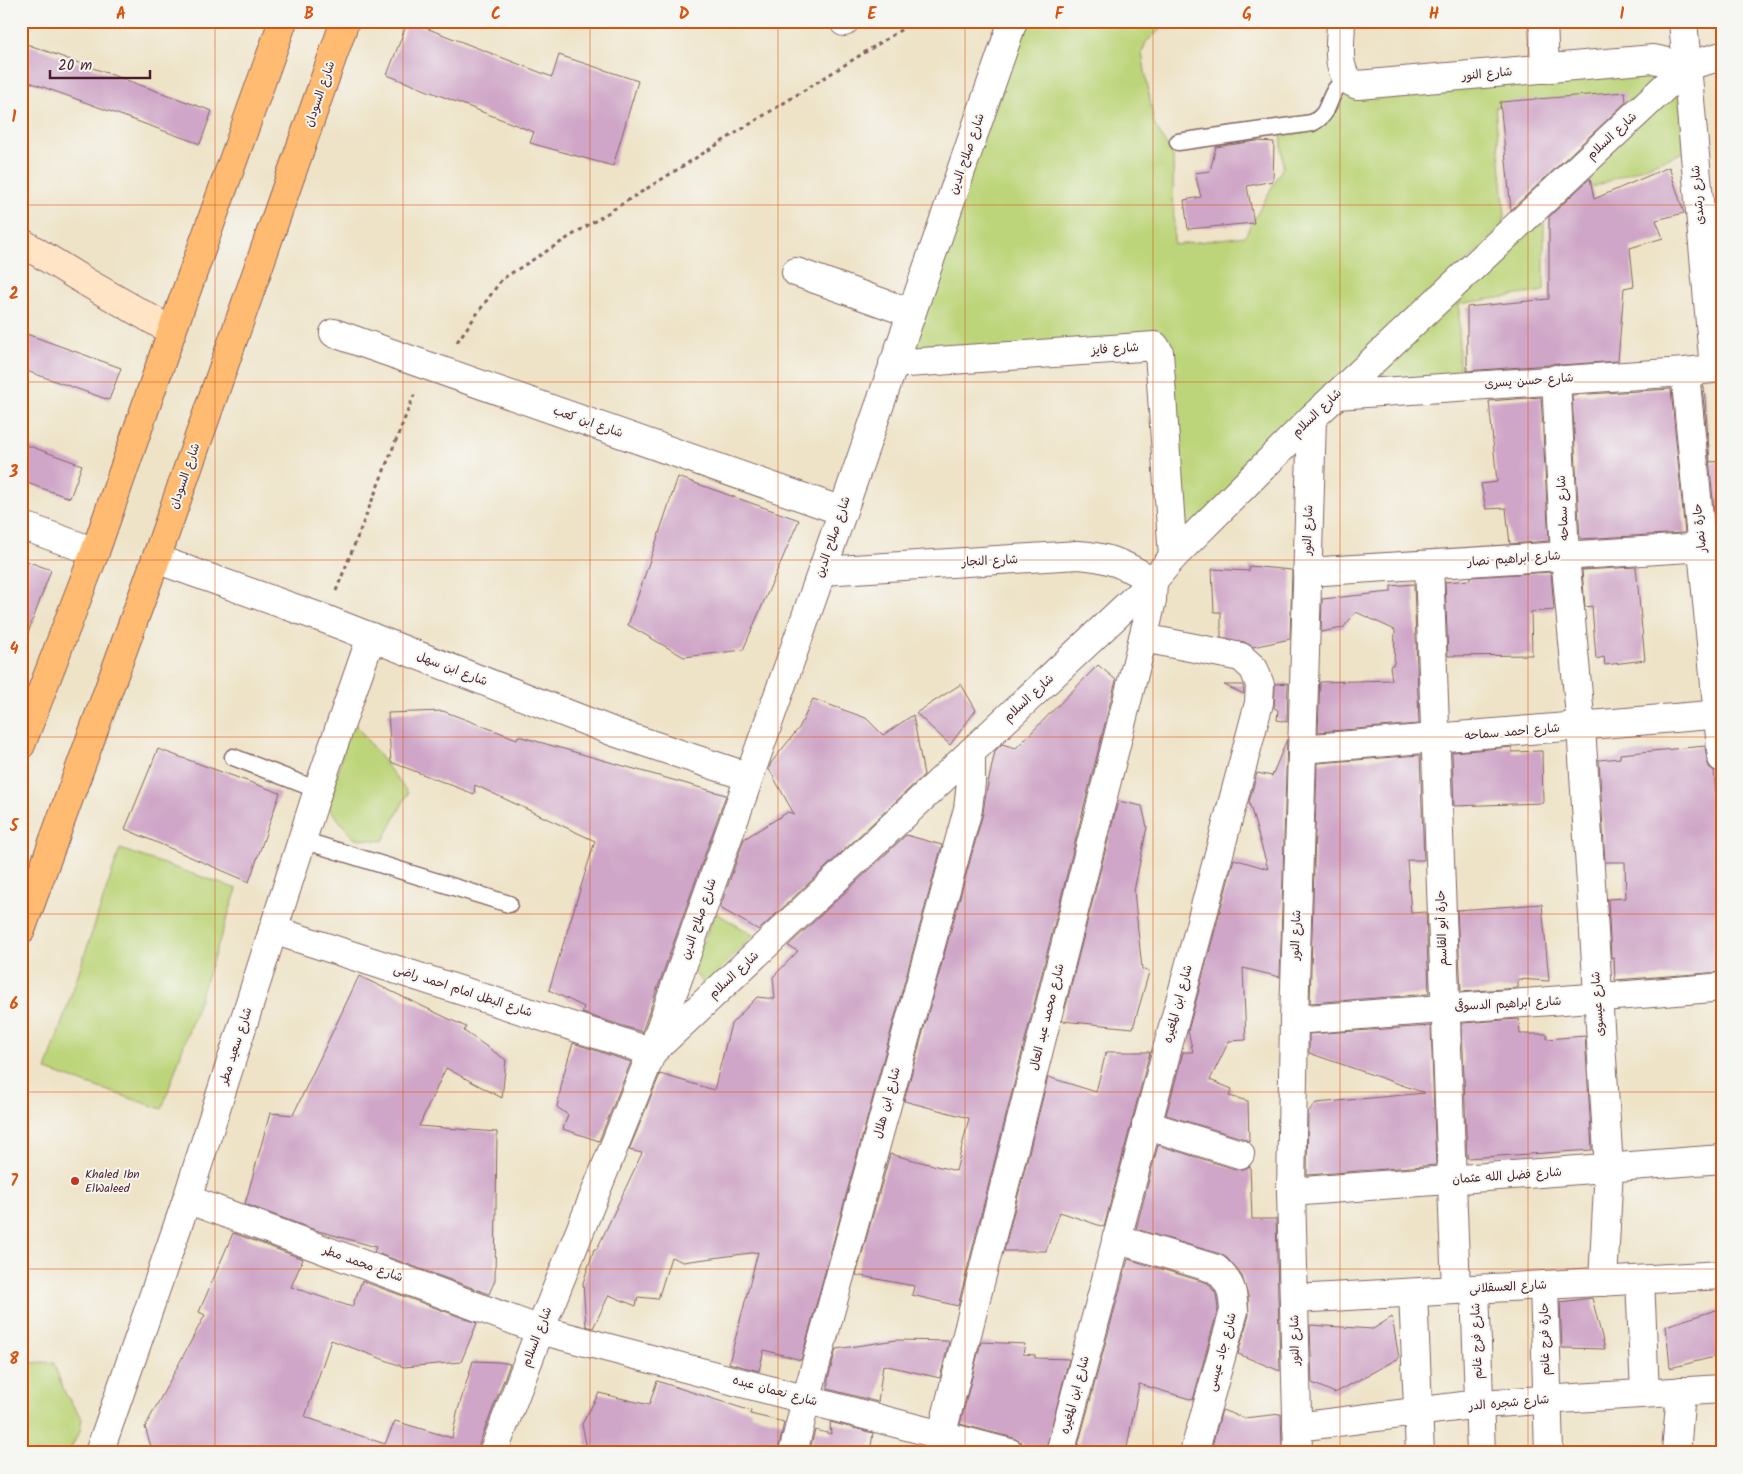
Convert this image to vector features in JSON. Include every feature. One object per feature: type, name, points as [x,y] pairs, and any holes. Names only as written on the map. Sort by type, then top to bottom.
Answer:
[{"type":"main road","points":[[21,745],[95,552],[283,21]]},
{"type":"main road","name":"شارع السودان","points":[[21,930],[156,559],[345,21]]},
{"type":"street","name":"شارع صلاح الدين","points":[[652,1052],[1013,21]]},
{"type":"street","points":[[1341,21],[1341,63],[1346,78]]},
{"type":"street","points":[[1543,21],[1545,69]]},
{"type":"street","name":"شارع رشدى","points":[[1683,21],[1718,368]]},
{"type":"street","name":"شارع السلام","points":[[494,1453],[540,1330],[652,1052],[1152,581],[1173,557],[1336,395],[1687,66],[1722,56]]},
{"type":"street","name":"شارع النور","points":[[1346,78],[1353,84],[1358,85],[1653,59],[1687,66]]},
{"type":"street","points":[[21,242],[172,331]]},
{"type":"street","points":[[796,272],[911,313]]},
{"type":"street","name":"شارع ابن كعب","points":[[334,333],[842,511]]},
{"type":"street","name":"شارع فايز","points":[[894,364],[1155,346],[1159,352],[1173,557]]},
{"type":"street","name":"شارع حسن يسرى","points":[[1336,395],[1685,372],[1718,368]]},
{"type":"street","name":"حارة نصار","points":[[1685,372],[1712,547],[1722,758]]},
{"type":"street","name":"شارع سماحه","points":[[1556,379],[1565,556],[1581,727]]},
{"type":"street","name":"شارع النور","points":[[1297,1440],[1291,1192],[1294,1020],[1312,418]]},
{"type":"street","points":[[21,525],[95,552]]},
{"type":"street","name":"شارع ابراهيم نصار","points":[[1307,572],[1712,547]]},
{"type":"street","name":"شارع النجار","points":[[822,571],[1078,556],[1100,557],[1127,566],[1152,581]]},
{"type":"street","name":"شارع ابن سهل","points":[[156,559],[325,619],[614,732],[749,778]]},
{"type":"street","name":"حارة أبو القاسم","points":[[1429,565],[1451,1180],[1465,1290]]},
{"type":"street","name":"شارع محمد عبد العال","points":[[939,1444],[1143,638],[1152,600],[1152,581]]},
{"type":"street","name":"شارع سعيد مطر","points":[[98,1453],[187,1199],[318,790],[371,637]]},
{"type":"street","name":"شارع ابن المغيره","points":[[1060,1453],[1259,704],[1260,686],[1254,669],[1240,657],[1143,638]]},
{"type":"street","name":"شارع احمد سماحه","points":[[1302,749],[1720,714]]},
{"type":"street","name":"شارع عيسوى","points":[[1581,727],[1609,1168],[1603,1282]]},
{"type":"street","name":"شارع ابن هلال","points":[[793,1453],[968,809],[971,782],[971,752]]},
{"type":"street","name":"شارع البطل امام احمد راضى","points":[[273,930],[652,1052]]},
{"type":"street","name":"شارع ابراهيم الدسوقى","points":[[1294,1020],[1445,1008],[1598,999],[1722,987]]},
{"type":"street","points":[[1146,1126],[1240,1154]]},
{"type":"street","name":"شارع فضل الله عثمان","points":[[1291,1192],[1722,1159]]},
{"type":"street","name":"شارع محمد مطر","points":[[187,1199],[540,1330]]},
{"type":"street","name":"شارع جاد عيسى","points":[[1116,1239],[1216,1269],[1228,1280],[1233,1295],[1234,1311],[1194,1453]]},
{"type":"street","name":"شارع العسقلانى","points":[[1294,1299],[1722,1275]]},
{"type":"street","points":[[1640,1280],[1645,1393]]},
{"type":"street","name":"حارة فرج غانم","points":[[1544,1285],[1549,1453]]},
{"type":"street","name":"شارع فرج غانم","points":[[1465,1290],[1479,1404],[1481,1453]]},
{"type":"street","points":[[1413,1293],[1420,1453]]},
{"type":"street","name":"شارع نعمان عبده","points":[[540,1330],[806,1400],[939,1444],[1010,1453]]},
{"type":"street","name":"شارع شجره الدر","points":[[1297,1440],[1418,1412],[1479,1404],[1681,1390],[1722,1389]]},
{"type":"street","points":[[1676,1453],[1681,1390]]},
{"type":"lane","points":[[1178,142],[1312,123],[1321,118],[1325,113],[1336,89],[1346,78]]},
{"type":"lane","points":[[233,757],[318,790]]},
{"type":"lane","points":[[302,840],[509,904]]},
{"type":"path","points":[[325,619],[432,367],[502,279],[915,21]]},
{"type":"green space","points":[[1013,21],[1160,21],[1160,30],[1146,42],[1142,53],[1154,124],[1173,156],[1174,245],[1245,236],[1283,167],[1281,128],[1321,118],[1336,89],[1669,62],[1628,108],[1614,94],[1495,107],[1505,216],[1504,226],[1183,535],[1163,342],[897,354]]},
{"type":"green space","points":[[1679,83],[1684,152],[1593,187],[1544,214],[1544,291],[1459,304],[1459,375],[1354,386]]},
{"type":"green space","points":[[351,719],[408,793],[383,841],[354,838],[329,808]]},
{"type":"green space","points":[[120,849],[237,889],[162,1109],[46,1070]]},
{"type":"green space","points":[[716,913],[753,935],[705,986],[691,968]]},
{"type":"green space","points":[[53,1362],[65,1393],[82,1419],[80,1431],[68,1453],[21,1453],[21,1363]]},
{"type":"building","points":[[408,21],[552,77],[559,55],[638,81],[613,166],[530,143],[534,132],[387,75]]},
{"type":"building","points":[[21,42],[212,111],[200,144],[21,79]]},
{"type":"building","points":[[1625,92],[1626,102],[1511,210],[1500,102]]},
{"type":"building","points":[[1256,141],[1274,142],[1273,181],[1247,186],[1254,223],[1188,229],[1184,200],[1201,197],[1195,173],[1210,171],[1216,147]]},
{"type":"building","points":[[1669,167],[1684,213],[1656,220],[1663,238],[1630,248],[1634,286],[1624,288],[1618,361],[1561,365],[1555,363],[1467,371],[1467,307],[1549,299],[1549,217],[1590,178],[1594,199]]},
{"type":"building","points":[[21,332],[121,368],[109,400],[21,369]]},
{"type":"building","points":[[1702,386],[1704,386],[1710,462],[1722,461],[1722,530],[1716,530]]},
{"type":"building","points":[[1671,389],[1685,533],[1580,539],[1572,395]]},
{"type":"building","points":[[1541,397],[1549,541],[1510,544],[1506,508],[1486,509],[1481,484],[1497,482],[1489,401]]},
{"type":"building","points":[[21,443],[82,465],[70,498],[21,481]]},
{"type":"building","points":[[678,477],[799,520],[743,650],[684,657],[628,625]]},
{"type":"building","points":[[21,559],[51,570],[25,641],[21,640]]},
{"type":"building","points":[[1249,566],[1292,570],[1290,639],[1253,647],[1244,642],[1221,637],[1221,612],[1214,612],[1212,569],[1249,571]]},
{"type":"building","points":[[1636,567],[1645,660],[1605,665],[1604,657],[1596,659],[1592,606],[1585,607],[1582,570]]},
{"type":"building","points":[[1551,572],[1554,610],[1531,612],[1532,655],[1448,656],[1445,582],[1470,580],[1470,577]]},
{"type":"building","points":[[1414,584],[1419,724],[1318,732],[1320,682],[1392,680],[1390,666],[1394,664],[1395,630],[1356,612],[1343,628],[1321,632],[1322,599],[1391,592],[1391,586]]},
{"type":"building","points":[[1098,665],[1116,680],[958,1306],[912,1295],[914,1286],[856,1275],[890,1154],[956,1171],[969,1118],[904,1101],[983,813],[995,751],[1002,744],[1016,748]]},
{"type":"building","points":[[1288,683],[1287,722],[1277,720],[1278,710],[1274,708],[1275,684]]},
{"type":"building","points":[[961,684],[976,710],[950,745],[916,713]]},
{"type":"building","points":[[1224,685],[1243,685],[1244,694]]},
{"type":"building","points":[[813,699],[866,718],[883,735],[913,715],[924,775],[759,930],[720,908],[744,839],[788,812],[794,814],[769,769],[771,763],[799,728]]},
{"type":"building","points":[[443,711],[517,739],[518,736],[726,795],[642,1032],[582,1013],[584,1007],[549,990],[595,841],[475,785],[474,794],[391,762],[388,713]]},
{"type":"building","points":[[1287,739],[1280,977],[1243,968],[1246,1040],[1229,1041],[1210,1080],[1232,1089],[1229,1096],[1248,1101],[1249,1142],[1245,1139],[1166,1115],[1183,1052],[1193,1052],[1188,1031],[1234,859],[1268,869],[1249,802],[1257,773],[1272,776]]},
{"type":"building","points":[[1705,746],[1709,767],[1714,771],[1717,805],[1722,802],[1722,972],[1615,980],[1614,957],[1611,958],[1608,899],[1626,898],[1625,862],[1605,862],[1599,760],[1620,758],[1620,754]]},
{"type":"building","points":[[1512,747],[1512,752],[1542,751],[1543,803],[1454,806],[1452,752]]},
{"type":"building","points":[[158,749],[280,793],[249,882],[125,829]]},
{"type":"building","points":[[1420,755],[1424,860],[1407,860],[1411,913],[1426,912],[1429,994],[1310,1003],[1317,763]]},
{"type":"building","points":[[1118,801],[1142,806],[1147,827],[1134,891],[1142,969],[1149,972],[1133,1028],[1062,1021]]},
{"type":"building","points":[[906,835],[942,845],[801,1360],[764,1350],[759,1371],[729,1363],[758,1252],[683,1262],[671,1257],[658,1299],[638,1297],[636,1306],[609,1295],[593,1328],[586,1326],[583,1283],[594,1249],[597,1249],[642,1153],[629,1150],[660,1074],[714,1090],[731,1024],[757,997],[775,999],[773,977],[798,951],[788,946]]},
{"type":"building","points":[[1542,904],[1549,981],[1518,979],[1518,988],[1461,992],[1457,910]]},
{"type":"building","points":[[359,976],[466,1027],[464,1031],[506,1060],[502,1098],[446,1068],[419,1126],[497,1132],[495,1280],[489,1294],[374,1252],[376,1247],[315,1230],[245,1204],[270,1113],[293,1115]]},
{"type":"building","points":[[1519,1019],[1520,1034],[1547,1034],[1547,1039],[1585,1036],[1592,1150],[1467,1158],[1462,1023]]},
{"type":"building","points":[[1431,1026],[1436,1165],[1307,1175],[1308,1112],[1316,1103],[1425,1093],[1309,1053],[1309,1034]]},
{"type":"building","points":[[573,1043],[631,1062],[599,1141],[563,1129],[568,1115],[557,1107]]},
{"type":"building","points":[[1106,1052],[1150,1052],[1104,1227],[1060,1212],[1046,1251],[1004,1251],[1048,1077],[1096,1092]]},
{"type":"building","points":[[1158,1145],[1235,1169],[1243,1169],[1250,1166],[1252,1219],[1276,1219],[1280,1371],[1238,1354],[1249,1315],[1248,1296],[1242,1276],[1227,1258],[1220,1254],[1136,1229]]},
{"type":"building","points":[[233,1233],[303,1259],[291,1287],[352,1307],[362,1281],[477,1323],[461,1362],[404,1367],[331,1340],[305,1417],[385,1444],[395,1421],[452,1438],[457,1413],[473,1361],[510,1364],[478,1447],[478,1453],[153,1453],[145,1427],[205,1315],[199,1312]]},
{"type":"building","points":[[1128,1259],[1208,1283],[1216,1294],[1218,1309],[1193,1400],[1139,1384],[1126,1453],[1076,1453]]},
{"type":"building","points":[[1592,1298],[1605,1349],[1562,1348],[1560,1302]]},
{"type":"building","points":[[1722,1308],[1722,1355],[1670,1368],[1666,1326]]},
{"type":"building","points":[[1392,1317],[1399,1358],[1335,1393],[1312,1383],[1310,1325],[1373,1329]]},
{"type":"building","points":[[896,1340],[949,1341],[940,1378],[883,1365],[878,1402],[828,1389],[828,1379],[836,1349]]},
{"type":"building","points":[[981,1342],[1025,1344],[1023,1354],[1035,1355],[1035,1358],[1069,1359],[1045,1453],[1025,1453],[1025,1448],[1021,1442],[1014,1438],[960,1424]]},
{"type":"building","points":[[657,1381],[751,1411],[750,1414],[784,1422],[778,1453],[588,1453],[582,1424],[599,1393],[649,1405]]},
{"type":"building","points":[[1222,1410],[1244,1418],[1281,1414],[1282,1453],[1210,1453]]},
{"type":"building","points":[[830,1422],[873,1433],[870,1453],[809,1453],[815,1430],[831,1434]]},
{"type":"place","name":"Khaled Ibn ElWaleed","points":[[75,1181]]}]
